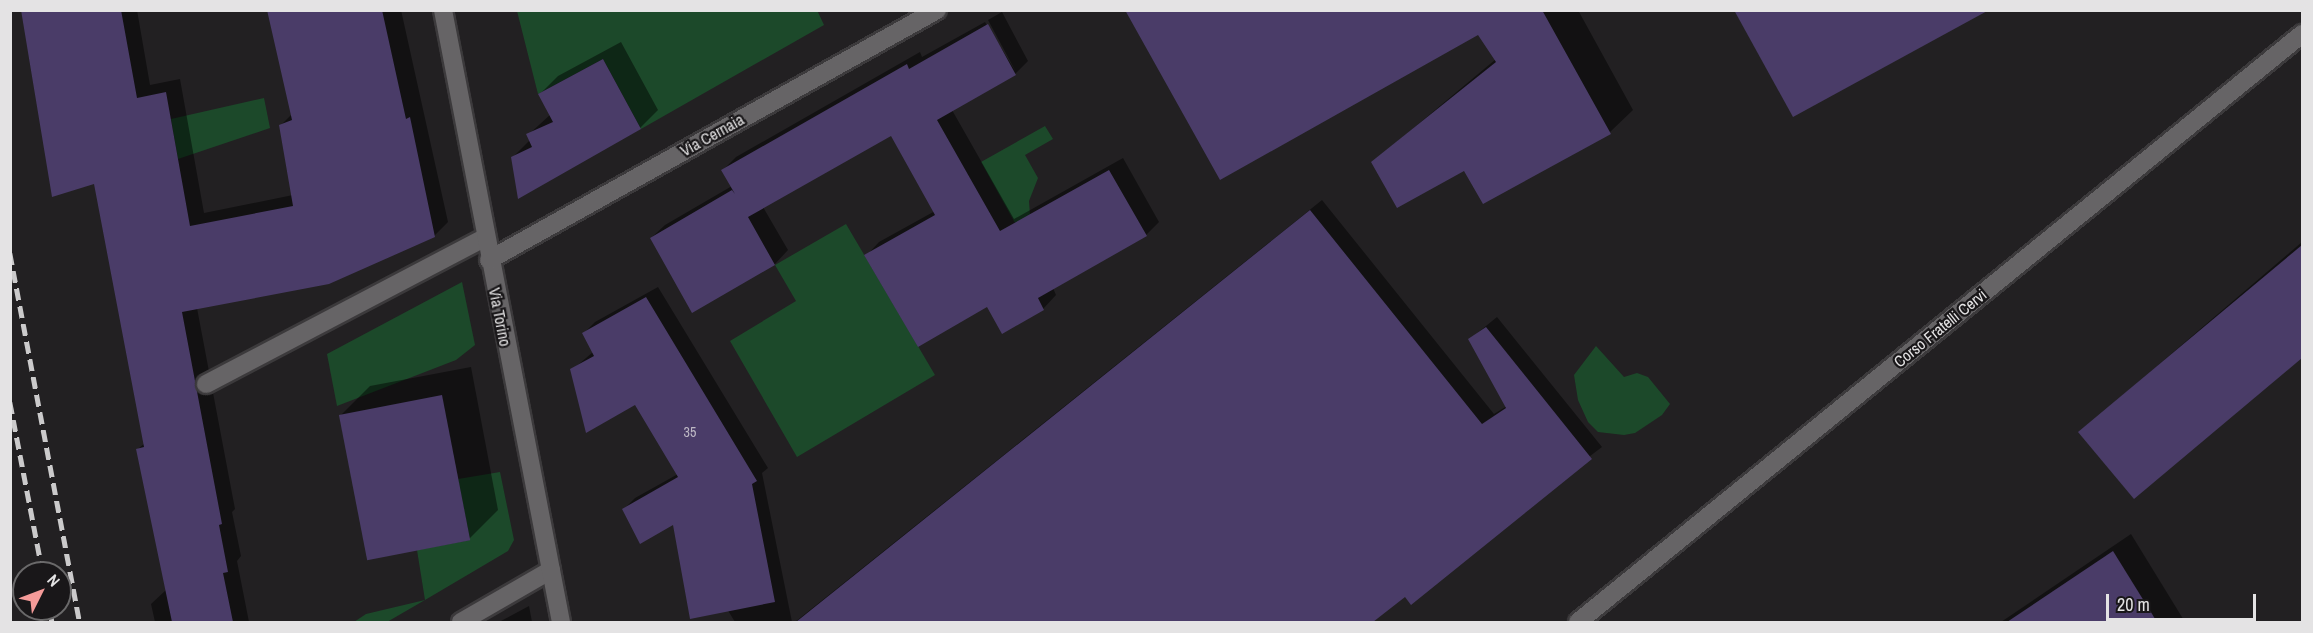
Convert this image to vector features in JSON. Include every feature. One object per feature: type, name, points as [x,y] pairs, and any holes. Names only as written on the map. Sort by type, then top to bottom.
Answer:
[{"type":"street","name":"Via Torino","points":[[443,10],[484,238],[561,622]]},
{"type":"street","name":"Via Cernaia","points":[[489,260],[936,10]]},
{"type":"street","name":"Corso Fratelli Cervi","points":[[1578,622],[2302,34]]},
{"type":"street","points":[[206,384],[484,238]]},
{"type":"street","points":[[460,622],[551,570]]},
{"type":"green space","points":[[817,10],[824,25],[641,129],[603,59],[538,94],[517,11]]},
{"type":"green space","points":[[264,98],[270,128],[178,159],[171,119]]},
{"type":"green space","points":[[1045,126],[1053,139],[1025,155],[1038,178],[1029,201],[1030,215],[1015,223],[981,162]]},
{"type":"green space","points":[[846,224],[935,375],[797,457],[730,341],[796,301],[775,265]]},
{"type":"green space","points":[[462,282],[475,345],[456,360],[337,406],[327,354]]},
{"type":"green space","points":[[1596,346],[1624,377],[1637,373],[1648,377],[1670,404],[1662,415],[1635,433],[1624,435],[1598,432],[1588,422],[1578,400],[1574,375]]},
{"type":"green space","points":[[500,472],[514,540],[508,551],[425,600],[417,550],[470,540],[458,479]]},
{"type":"green space","points":[[425,600],[387,622],[354,622],[366,614]]},
{"type":"building","points":[[21,10],[121,10],[137,98],[166,92],[190,226],[293,206],[279,125],[292,120],[267,10],[382,10],[406,119],[410,117],[435,237],[329,284],[182,312],[222,524],[219,525],[228,572],[223,573],[233,622],[172,622],[136,449],[144,447],[94,184],[52,197]]},
{"type":"building","points":[[1125,10],[1542,10],[1611,134],[1483,204],[1464,171],[1397,208],[1371,162],[1496,62],[1478,35],[1220,180]]},
{"type":"building","points":[[1734,10],[1989,10],[1793,117]]},
{"type":"building","points":[[988,24],[1016,75],[937,120],[1000,231],[1109,170],[1147,236],[1038,298],[1044,310],[1002,334],[987,307],[918,347],[864,255],[935,215],[891,136],[748,217],[775,265],[692,313],[650,238],[732,190],[735,194],[721,170],[907,64],[909,69]]},
{"type":"building","points":[[603,59],[641,129],[518,199],[511,157],[532,147],[526,134],[553,122],[538,94]]},
{"type":"building","points":[[1310,210],[1482,424],[1506,408],[1468,339],[1486,327],[1592,459],[1411,605],[1405,597],[1373,622],[796,622]]},
{"type":"building","points":[[2302,245],[2302,358],[2134,499],[2078,432]]},
{"type":"building","points":[[646,297],[757,481],[752,484],[775,602],[690,619],[673,525],[640,544],[622,509],[678,477],[635,405],[586,433],[570,369],[594,356],[582,333]]},
{"type":"building","points":[[442,395],[470,540],[367,560],[339,415]]},
{"type":"building","points":[[2113,551],[2157,622],[2007,622]]},
{"type":"railway","points":[[10,253],[80,622]]},
{"type":"railway","points":[[10,402],[41,561]]}]
